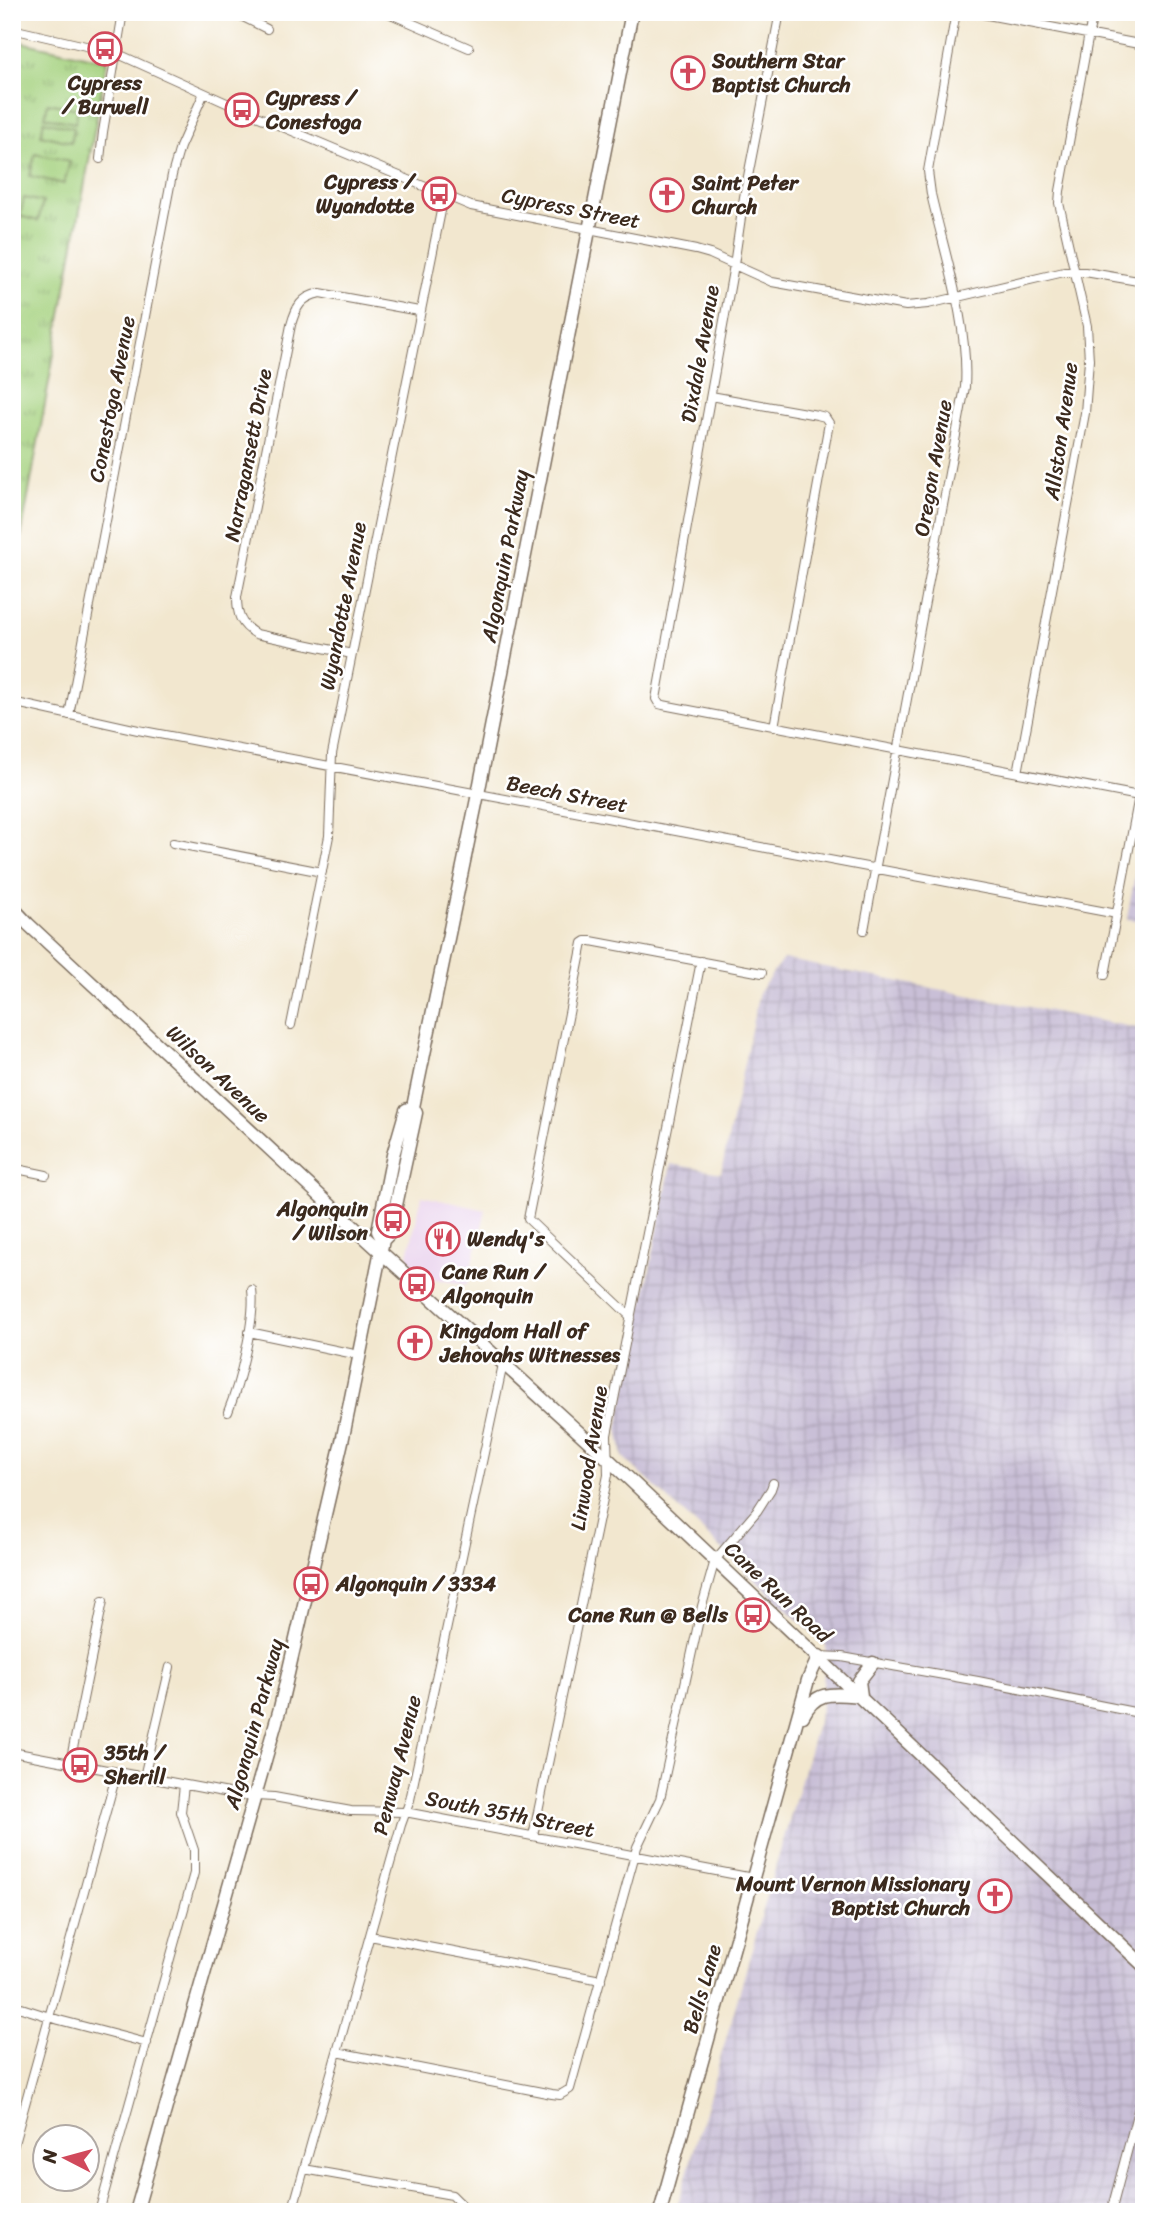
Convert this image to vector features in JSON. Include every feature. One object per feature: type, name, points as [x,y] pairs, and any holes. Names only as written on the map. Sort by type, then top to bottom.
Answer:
[{"type":"main road","name":"Algonquin Parkway","points":[[136,2212],[280,1708],[311,1584],[382,1247],[390,1233],[416,1113],[413,1107],[478,794],[632,12]]},
{"type":"main road","name":"Wilson Avenue","points":[[12,906],[28,924],[382,1247]]},
{"type":"main road","name":"Wilson Avenue","points":[[12,914],[28,924]]},
{"type":"main road","name":"Cane Run Road","points":[[382,1247],[503,1364],[819,1656],[1144,1966]]},
{"type":"main road","name":"Bells Lane","points":[[660,2212],[792,1738],[811,1672],[819,1656]]},
{"type":"main road","points":[[792,1738],[807,1706],[819,1697],[832,1693],[861,1696],[859,1681],[873,1663]]},
{"type":"street","points":[[100,159],[123,12]]},
{"type":"street","points":[[233,12],[267,29]]},
{"type":"street","points":[[386,12],[469,48]]},
{"type":"street","name":"Dixdale Avenue","points":[[774,727],[663,705],[657,701],[656,696],[734,265],[741,210],[780,12]]},
{"type":"street","name":"Oregon Avenue","points":[[864,930],[965,387],[966,349],[930,194],[928,171],[956,12]]},
{"type":"street","points":[[972,12],[1144,45]]},
{"type":"street","name":"Allston Avenue","points":[[1018,773],[1089,384],[1087,326],[1059,203],[1093,12]]},
{"type":"street","name":"Cypress Street","points":[[12,29],[116,53],[444,196],[479,208],[696,250],[772,282],[916,306],[1064,272],[1085,271],[1144,282]]},
{"type":"street","name":"Conestoga Avenue","points":[[69,715],[172,175],[180,147],[204,93]]},
{"type":"street","name":"Wyandotte Avenue","points":[[291,1026],[331,823],[332,754],[444,196]]},
{"type":"street","name":"Narragansett Drive","points":[[352,654],[250,631],[237,611],[240,583],[297,306],[308,296],[320,293],[419,311]]},
{"type":"street","points":[[710,396],[817,415],[825,417],[830,423],[774,727],[1139,796]]},
{"type":"street","name":"Beech Street","points":[[12,702],[332,767],[1117,914]]},
{"type":"street","points":[[1105,975],[1144,770]]},
{"type":"street","points":[[173,843],[322,872]]},
{"type":"street","points":[[631,1317],[528,1219],[583,943],[591,941],[762,973]]},
{"type":"street","name":"Linwood Avenue","points":[[533,1836],[608,1475],[607,1435],[701,961]]},
{"type":"street","points":[[12,1168],[46,1175]]},
{"type":"street","points":[[228,1412],[249,1332],[252,1290]]},
{"type":"street","points":[[249,1332],[359,1355]]},
{"type":"street","name":"Penway Avenue","points":[[292,2212],[410,1800],[503,1364]]},
{"type":"street","points":[[337,2052],[552,2094],[563,2094],[570,2089],[635,1856],[660,1799],[702,1606],[715,1560],[757,1511],[772,1483]]},
{"type":"street","points":[[69,1763],[103,1601]]},
{"type":"street","points":[[819,1656],[842,1657],[1144,1714]]},
{"type":"street","points":[[144,1777],[170,1667]]},
{"type":"street","name":"South 35th Street","points":[[12,1752],[239,1795],[352,1811],[405,1812],[752,1878]]},
{"type":"street","points":[[12,2151],[117,1772]]},
{"type":"street","points":[[99,2212],[195,1868],[193,1845],[181,1812],[184,1785]]},
{"type":"street","points":[[370,1936],[601,1980]]},
{"type":"street","points":[[12,2005],[147,2043]]},
{"type":"street","points":[[1111,2212],[1144,2088]]},
{"type":"street","points":[[304,2169],[452,2195],[464,2212]]},
{"type":"shaded area","points":[[1144,826],[1144,921],[1127,919]]},
{"type":"shaded area","points":[[783,959],[1142,1029],[1144,1020],[1144,2212],[676,2212],[821,1710],[826,1646],[623,1457],[618,1428],[671,1164],[721,1173],[759,992]]},
{"type":"shaded area","points":[[422,1196],[486,1210],[467,1285],[430,1278],[407,1259]]},
{"type":"green space","points":[[12,40],[107,61],[12,586]]},
{"type":"green space","points":[[48,103],[78,109],[75,123],[45,117]]},
{"type":"green space","points":[[44,121],[74,128],[71,142],[41,135]]},
{"type":"green space","points":[[35,154],[70,161],[64,184],[30,176]]},
{"type":"green space","points":[[24,198],[43,202],[38,221],[20,216]]},
{"type":"place","name":"Cypress / Burwell","points":[[105,49]]},
{"type":"place","name":"Southern Star Baptist Church","points":[[688,73]]},
{"type":"place","name":"Cypress / Conestoga","points":[[242,110]]},
{"type":"place","name":"Cypress / Wyandotte","points":[[439,194]]},
{"type":"place","name":"Saint Peter Church","points":[[667,195]]},
{"type":"place","name":"Algonquin / Wilson","points":[[393,1221]]},
{"type":"place","name":"Wendy's","points":[[443,1239]]},
{"type":"place","name":"Cane Run / Algonquin","points":[[417,1284]]},
{"type":"place","name":"Kingdom Hall of Jehovahs Witnesses","points":[[415,1343]]},
{"type":"place","name":"Algonquin / 3334","points":[[311,1584]]},
{"type":"place","name":"Cane Run @ Bells","points":[[753,1615]]},
{"type":"place","name":"35th / Sherill","points":[[80,1765]]},
{"type":"place","name":"Mount Vernon Missionary Baptist Church","points":[[995,1896]]}]
